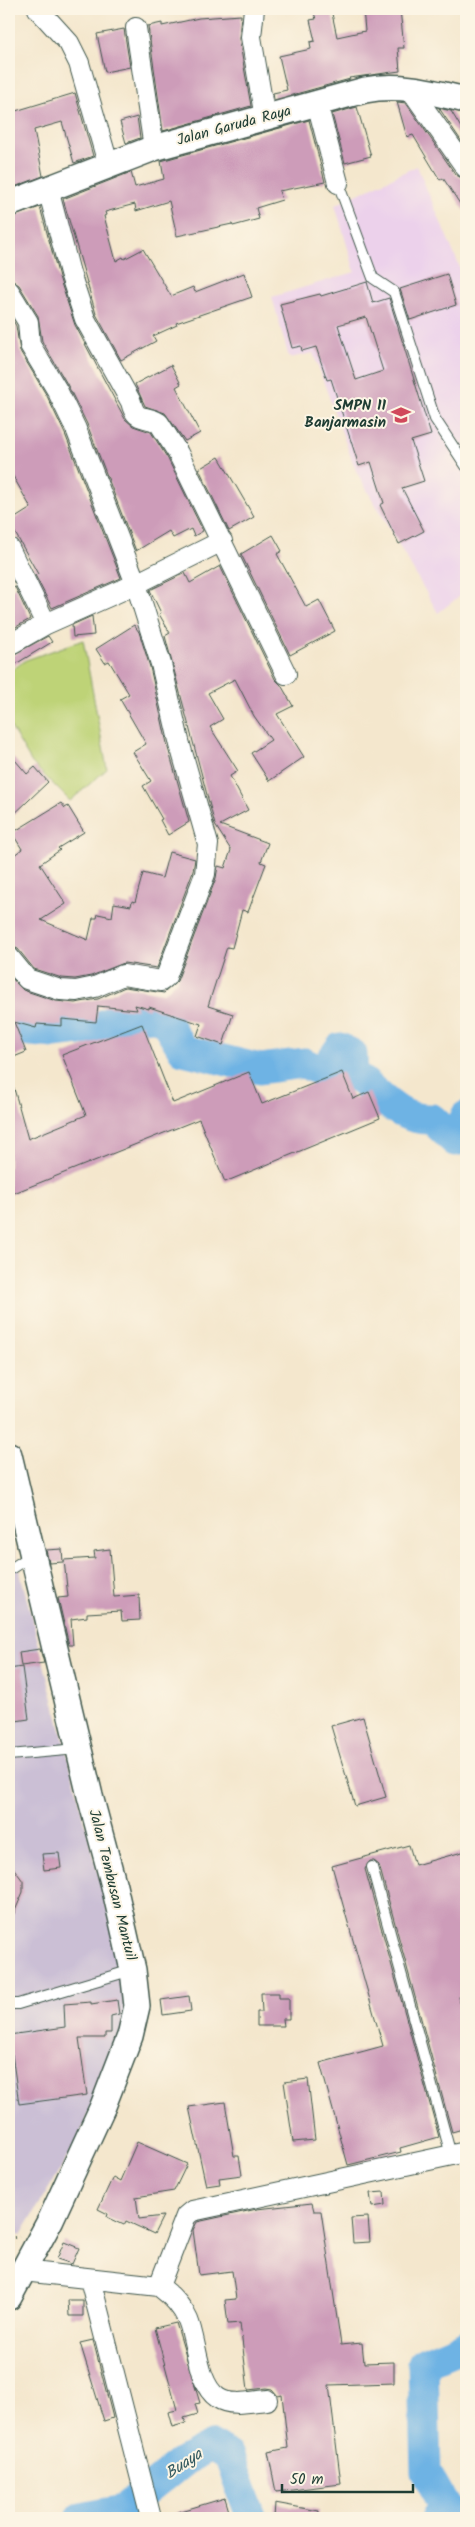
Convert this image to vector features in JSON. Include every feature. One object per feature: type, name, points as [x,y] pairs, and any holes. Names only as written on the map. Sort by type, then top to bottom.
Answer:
[{"type":"street","points":[[38,9],[69,43],[79,63],[109,167]]},
{"type":"street","points":[[254,9],[251,37],[265,118]]},
{"type":"street","points":[[136,28],[154,148]]},
{"type":"street","points":[[408,87],[466,168]]},
{"type":"street","name":"Jalan Garuda Raya","points":[[9,204],[109,167],[154,148],[378,88],[408,87],[466,100]]},
{"type":"street","points":[[317,103],[338,183]]},
{"type":"street","points":[[48,189],[70,273],[86,320],[131,402],[133,411],[138,417],[159,423],[164,430],[222,541],[286,674]]},
{"type":"street","points":[[9,291],[28,322],[30,345],[57,390],[76,429],[136,584],[161,664],[180,744],[208,844],[205,874],[166,977],[161,981],[123,975],[95,987],[76,991],[60,990],[27,978],[9,957]]},
{"type":"street","points":[[9,645],[46,624],[136,584],[222,541]]},
{"type":"street","points":[[9,548],[46,624]]},
{"type":"street","name":"Jalan Tembusan Mantuil","points":[[9,2298],[84,2150],[130,2036],[137,2006],[133,1970],[10,1463]]},
{"type":"street","points":[[159,2286],[186,2216],[192,2211],[459,2154]]},
{"type":"street","points":[[23,2271],[159,2286],[176,2300],[188,2320],[202,2374],[210,2390],[219,2399],[232,2402],[267,2400]]},
{"type":"street","points":[[90,2278],[150,2512]]},
{"type":"lane","points":[[338,183],[373,278],[394,292],[436,419],[466,466]]},
{"type":"lane","points":[[9,1570],[32,1555]]},
{"type":"lane","points":[[9,1755],[79,1749]]},
{"type":"lane","points":[[372,1867],[459,2154]]},
{"type":"lane","points":[[9,2004],[18,2004],[133,1970]]},
{"type":"shaded area","name":"SMPN 11 Banjarmasin","points":[[417,166],[466,282],[466,591],[438,613],[356,471],[313,353],[289,358],[272,297],[355,272],[335,205]]},
{"type":"shaded area","points":[[9,1530],[127,1984],[127,2023],[77,2141],[21,2235],[9,2235]]},
{"type":"green space","points":[[83,640],[107,769],[70,801],[32,763],[9,724],[9,672],[26,660]]},
{"type":"building","points":[[331,9],[337,37],[365,31],[363,9],[400,9],[404,48],[398,48],[400,71],[349,78],[274,100],[273,93],[287,90],[279,56],[311,49],[310,42],[315,41],[310,20],[316,19],[314,13]]},
{"type":"building","points":[[241,15],[239,39],[251,106],[163,131],[148,26],[162,23],[162,26],[199,18]]},
{"type":"building","points":[[124,29],[130,67],[105,72],[97,34]]},
{"type":"building","points":[[75,93],[93,156],[74,163],[62,122],[34,130],[43,176],[9,189],[9,113]]},
{"type":"building","points":[[397,102],[406,103],[456,175],[466,180],[466,213],[443,178],[440,180],[413,135],[407,137]]},
{"type":"building","points":[[357,107],[371,156],[345,163],[332,114]]},
{"type":"building","points":[[439,108],[451,111],[466,136],[466,148]]},
{"type":"building","points":[[137,117],[140,138],[126,143],[120,122]]},
{"type":"building","points":[[309,120],[325,182],[279,191],[282,200],[256,208],[259,219],[233,226],[232,224],[177,236],[169,201],[136,211],[135,204],[105,212],[106,215],[104,216],[116,261],[143,249],[171,296],[193,287],[195,292],[244,273],[252,297],[176,323],[177,325],[153,336],[156,341],[121,360],[96,314],[63,199],[131,172],[135,187],[164,179],[161,161]]},
{"type":"building","points":[[40,207],[59,277],[75,325],[125,419],[133,426],[151,432],[168,459],[203,531],[194,536],[191,529],[173,538],[169,531],[136,551],[87,424],[42,341],[38,316],[19,285],[9,279],[9,218]]},
{"type":"building","points":[[447,274],[456,305],[410,320],[400,289]]},
{"type":"building","points":[[367,282],[373,303],[389,298],[431,435],[411,441],[424,481],[402,488],[424,531],[399,544],[380,505],[384,503],[371,462],[359,466],[331,379],[327,380],[316,347],[302,351],[301,346],[292,348],[280,304],[320,294],[321,296]],"holes":[[[366,317],[383,371],[356,380],[338,325]]]},
{"type":"building","points":[[9,313],[16,326],[20,351],[47,396],[65,434],[121,578],[52,608],[35,575],[38,574],[9,522],[31,508],[9,469]]},
{"type":"building","points":[[171,365],[181,384],[176,387],[200,433],[185,441],[165,413],[145,406],[135,384]]},
{"type":"building","points":[[219,457],[254,517],[229,531],[199,469]]},
{"type":"building","points":[[273,535],[282,551],[277,554],[306,607],[319,600],[335,631],[290,655],[241,554]]},
{"type":"building","points":[[220,566],[275,679],[281,685],[293,706],[277,714],[304,757],[269,781],[251,753],[271,740],[254,716],[235,679],[208,693],[223,719],[210,727],[238,771],[230,776],[248,810],[220,825],[268,843],[261,862],[266,864],[248,912],[242,910],[232,948],[227,947],[208,1006],[233,1014],[223,1045],[197,1036],[201,1024],[149,1007],[149,1009],[135,1005],[137,1010],[98,1006],[96,1022],[62,1019],[62,1026],[37,1024],[36,1028],[14,1022],[26,1052],[9,1059],[9,975],[23,990],[56,1001],[75,1003],[98,999],[125,987],[164,993],[177,981],[216,878],[218,866],[225,868],[231,850],[215,825],[165,636],[170,633],[159,614],[161,613],[150,590],[185,573],[190,583]]},
{"type":"building","points":[[15,587],[30,619],[9,631],[9,591]]},
{"type":"building","points":[[92,616],[94,635],[73,637],[72,625]]},
{"type":"building","points":[[134,625],[139,632],[150,667],[168,748],[189,822],[168,835],[160,820],[162,819],[143,786],[151,781],[133,752],[146,744],[120,699],[129,694],[109,661],[105,663],[96,649]]},
{"type":"building","points":[[48,636],[52,642],[9,668],[9,657]]},
{"type":"building","points":[[9,753],[27,774],[35,767],[48,782],[9,819]]},
{"type":"building","points":[[61,803],[65,808],[68,806],[84,832],[58,848],[60,850],[40,864],[66,904],[41,920],[88,940],[93,918],[97,918],[98,914],[112,917],[114,903],[131,906],[132,901],[135,902],[143,873],[162,878],[169,852],[195,859],[193,871],[157,968],[124,963],[91,976],[75,979],[62,978],[34,969],[18,949],[9,945],[9,859],[22,849],[12,833]]},
{"type":"building","points":[[142,1024],[173,1103],[249,1072],[262,1104],[342,1072],[353,1099],[369,1092],[380,1118],[225,1182],[199,1119],[9,1195],[9,1086],[13,1085],[28,1139],[86,1115],[62,1055]]},
{"type":"building","points":[[62,1549],[63,1562],[49,1563],[46,1550]]},
{"type":"building","points":[[110,1549],[114,1597],[139,1595],[140,1620],[122,1621],[121,1611],[87,1613],[87,1617],[71,1619],[73,1645],[69,1645],[58,1598],[68,1597],[64,1560],[95,1558],[94,1551]]},
{"type":"building","points":[[40,1649],[44,1663],[21,1666],[19,1652]]},
{"type":"building","points":[[22,1667],[29,1719],[9,1722],[9,1669]]},
{"type":"building","points":[[363,1717],[386,1797],[355,1806],[331,1726]]},
{"type":"building","points":[[409,1845],[415,1865],[466,1851],[466,1990],[462,1991],[459,1997],[460,2003],[466,2006],[466,2128],[452,2132],[379,1865],[374,1861],[370,1861],[365,1869],[439,2137],[400,2148],[401,2152],[348,2165],[320,2063],[383,2046],[332,1866]]},
{"type":"building","points":[[59,1853],[61,1868],[44,1870],[42,1854]]},
{"type":"building","points":[[9,1862],[23,1881],[23,1892],[9,1925]]},
{"type":"building","points":[[261,1993],[279,1993],[279,1998],[289,1998],[289,2019],[283,2019],[284,2026],[257,2026],[257,2012],[262,2012]]},
{"type":"building","points":[[189,1996],[191,2011],[163,2015],[161,2000]]},
{"type":"building","points":[[117,2000],[119,2014],[111,2016],[111,2033],[105,2033],[105,2038],[79,2038],[87,2095],[19,2104],[12,2054],[9,2054],[9,2035],[65,2027],[64,2004],[91,2002],[91,2004]]},
{"type":"building","points":[[308,2079],[315,2140],[293,2142],[284,2082]]},
{"type":"building","points":[[225,2102],[234,2156],[239,2156],[242,2175],[219,2178],[220,2184],[206,2186],[189,2107]]},
{"type":"building","points":[[137,2142],[187,2164],[174,2191],[136,2197],[139,2219],[163,2216],[154,2234],[126,2221],[124,2225],[107,2217],[108,2214],[98,2209],[113,2177],[120,2181]]},
{"type":"building","points":[[384,2192],[385,2205],[372,2207],[370,2193]]},
{"type":"building","points":[[312,2203],[314,2211],[321,2211],[341,2345],[362,2343],[364,2363],[394,2362],[394,2383],[329,2385],[341,2484],[276,2492],[268,2452],[288,2448],[282,2395],[278,2396],[272,2389],[266,2388],[248,2390],[240,2323],[228,2324],[225,2300],[236,2299],[232,2271],[199,2275],[193,2230],[197,2222],[257,2209]]},
{"type":"building","points":[[368,2217],[370,2242],[353,2243],[351,2218]]},
{"type":"building","points":[[64,2242],[79,2248],[72,2264],[57,2259]]},
{"type":"building","points":[[68,2300],[83,2300],[83,2316],[69,2316]]},
{"type":"building","points":[[176,2323],[200,2403],[195,2404],[198,2414],[184,2418],[186,2423],[172,2427],[168,2412],[177,2410],[155,2328]]},
{"type":"building","points":[[93,2340],[113,2418],[104,2421],[80,2343]]},
{"type":"building","points":[[225,2498],[231,2518],[169,2518],[168,2515]]},
{"type":"building","points":[[275,2503],[319,2511],[318,2518],[274,2518]]},
{"type":"waterway","points":[[9,1029],[54,1033],[96,1028],[129,1013],[164,1019],[183,1050],[260,1069],[304,1063],[323,1072],[340,1048],[352,1054],[353,1074],[398,1111],[419,1118],[432,1119],[455,1141],[466,1116]]},
{"type":"waterway","name":"Buaya","points":[[437,2518],[445,2506],[426,2472],[423,2363],[466,2345]]},
{"type":"waterway","name":"Buaya","points":[[81,2518],[123,2510],[185,2460],[212,2446],[229,2456],[252,2518]]},
{"type":"place","name":"SMPN 11 Banjarmasin","points":[[401,415]]}]
